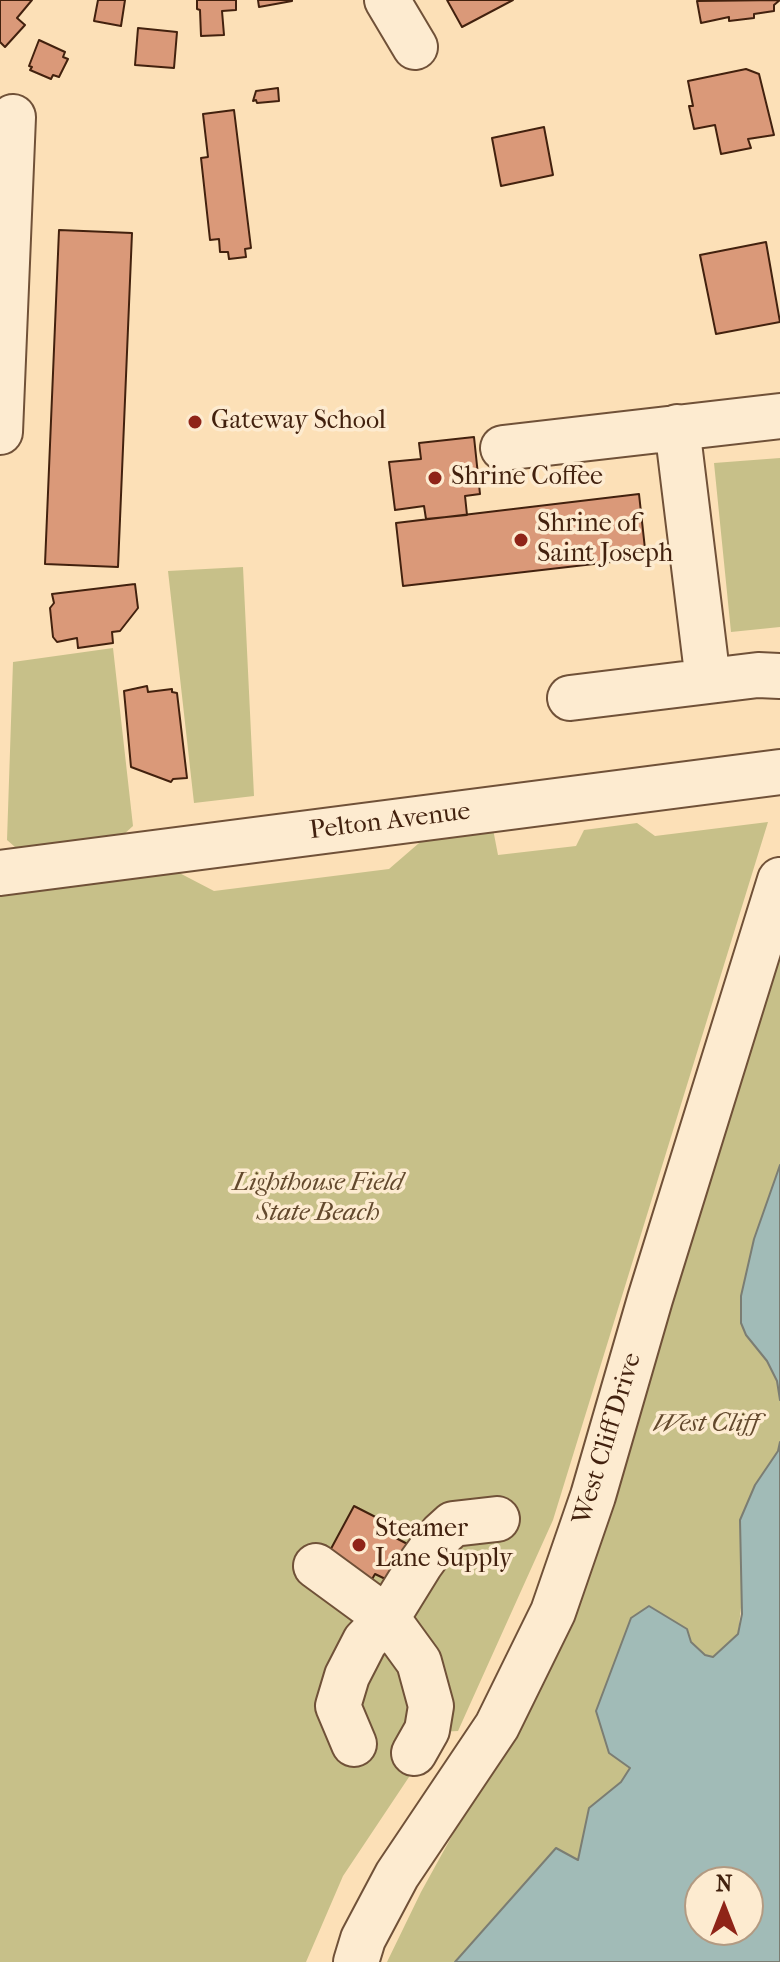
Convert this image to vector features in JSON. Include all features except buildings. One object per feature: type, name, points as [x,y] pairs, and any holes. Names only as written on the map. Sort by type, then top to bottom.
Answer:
[{"type":"street","points":[[387,0],[415,47]]},
{"type":"street","points":[[0,432],[3,298],[13,117]]},
{"type":"street","points":[[503,448],[780,416]]},
{"type":"street","points":[[677,427],[708,681]]},
{"type":"street","points":[[570,698],[758,675],[780,676]]},
{"type":"street","name":"Pelton Avenue","points":[[0,873],[780,772]]},
{"type":"street","name":"West Cliff Drive","points":[[356,1962],[363,1939],[397,1875],[497,1726],[553,1612],[593,1496],[650,1299],[780,880]]},
{"type":"street","points":[[354,1744],[338,1706],[347,1676],[365,1641],[387,1618],[421,1563],[453,1524],[497,1519]]},
{"type":"street","points":[[316,1566],[387,1618],[419,1662],[431,1706],[427,1730],[414,1753]]},
{"type":"green space","points":[[780,458],[780,627],[731,632],[714,463]]},
{"type":"green space","points":[[243,567],[254,796],[194,803],[168,571]]},
{"type":"green space","points":[[113,648],[133,826],[123,835],[90,842],[27,849],[15,847],[7,840],[13,662]]},
{"type":"green space","name":"Lighthouse Field State Beach","points":[[768,822],[553,1520],[458,1731],[439,1732],[343,1876],[306,1962],[0,1962],[0,890],[166,866],[214,891],[389,869],[426,837],[493,829],[498,855],[576,846],[584,830],[637,823],[655,836]]},
{"type":"green space","name":"West Cliff","points":[[780,921],[780,1165],[754,1238],[741,1296],[741,1323],[746,1335],[767,1361],[777,1382],[780,1442],[778,1451],[755,1485],[738,1634],[714,1657],[705,1655],[691,1642],[596,1711],[609,1753],[630,1768],[621,1782],[589,1808],[578,1860],[556,1848],[455,1962],[387,1962],[421,1892],[575,1613]]},
{"type":"water","points":[[780,1165],[780,1400],[777,1381],[767,1361],[746,1335],[741,1323],[741,1296],[754,1239]]},
{"type":"water","points":[[780,1442],[780,1962],[455,1962],[556,1848],[578,1860],[589,1808],[621,1782],[630,1768],[609,1753],[596,1711],[631,1618],[649,1606],[687,1629],[691,1642],[705,1655],[713,1657],[738,1634],[742,1614],[740,1520],[755,1485],[778,1451]]},
{"type":"place","name":"Gateway School","points":[[195,422]]},
{"type":"place","name":"Shrine Coffee","points":[[435,478]]},
{"type":"place","name":"Shrine of Saint Joseph","points":[[521,540]]},
{"type":"place","name":"Steamer Lane Supply","points":[[359,1545]]}]
